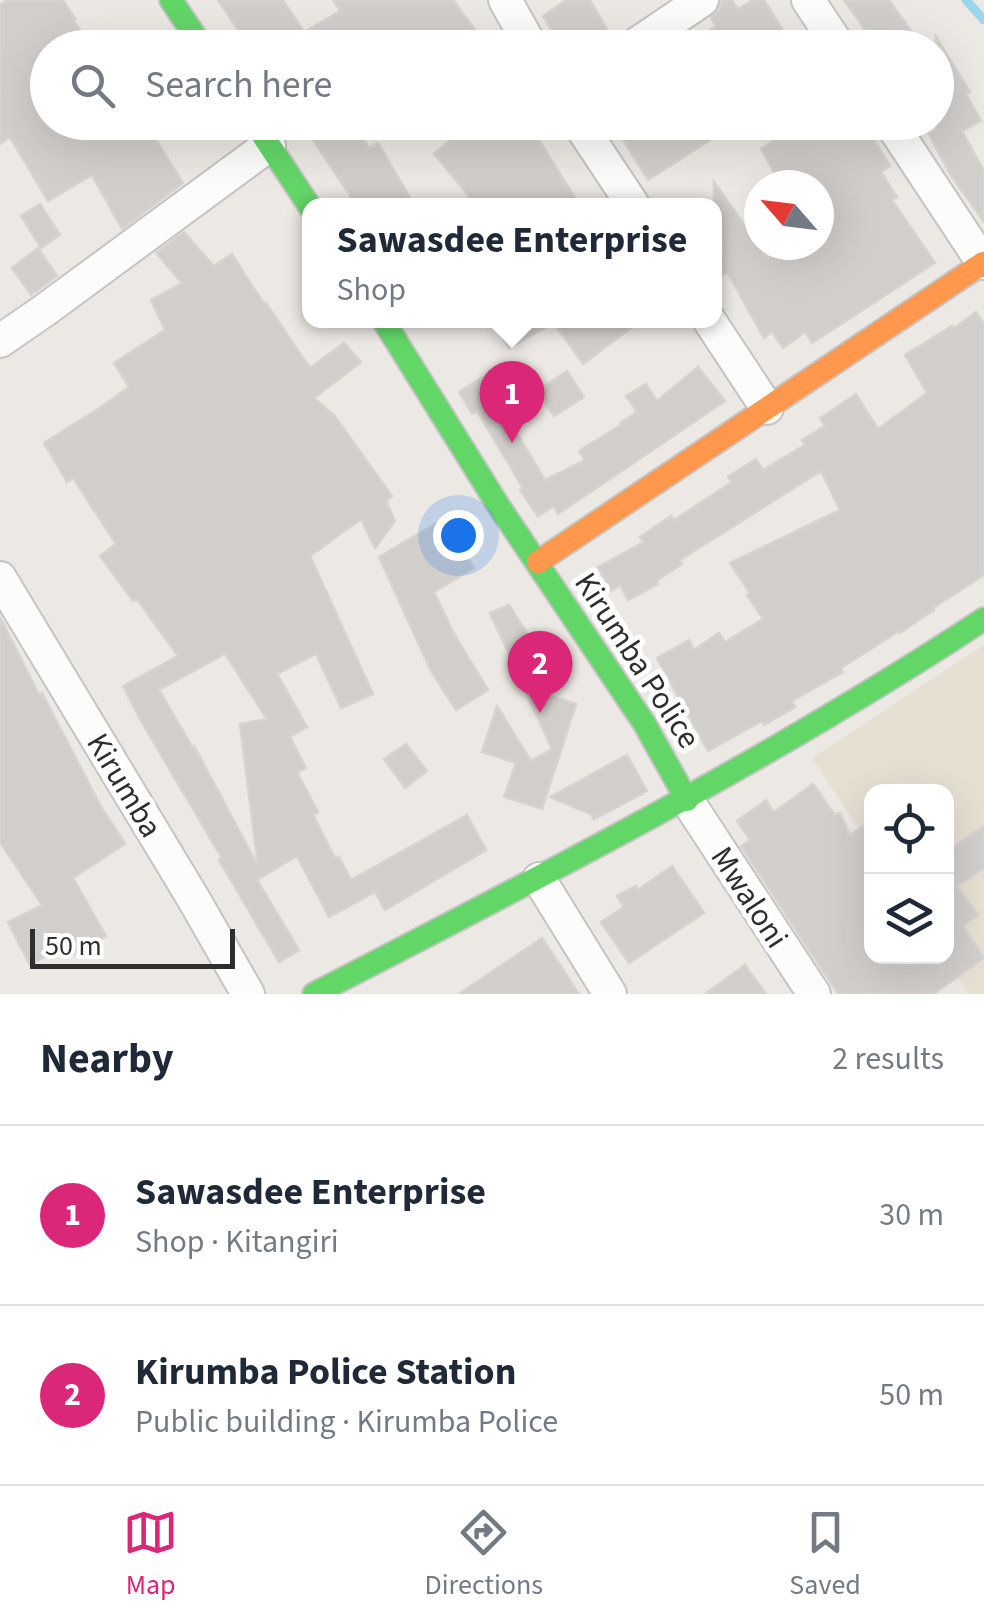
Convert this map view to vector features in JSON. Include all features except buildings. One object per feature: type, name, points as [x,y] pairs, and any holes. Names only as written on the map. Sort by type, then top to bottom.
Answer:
[{"type":"street","points":[[171,0],[191,30]]},
{"type":"street","points":[[505,0],[522,30]]},
{"type":"street","points":[[658,30],[702,0]]},
{"type":"street","points":[[808,0],[828,30]]},
{"type":"street","points":[[0,341],[46,310],[255,140]]},
{"type":"street","points":[[266,140],[304,198]]},
{"type":"street","points":[[590,140],[628,198]]},
{"type":"street","points":[[902,140],[983,265]]},
{"type":"street","name":"Kirumba Police","points":[[983,265],[538,562],[644,723],[687,800],[847,708],[984,619]]},
{"type":"street","points":[[388,328],[538,562]]},
{"type":"street","points":[[714,328],[766,408]]},
{"type":"street","name":"Kirumba","points":[[0,578],[248,994]]},
{"type":"street","points":[[314,994],[687,800]]},
{"type":"street","name":"Mwaloni","points":[[687,800],[814,994]]},
{"type":"street","points":[[539,879],[610,994]]},
{"type":"shaded area","points":[[984,645],[984,994],[969,994],[949,964],[954,964],[954,784],[864,784],[864,836],[812,758]]},
{"type":"waterway","points":[[966,0],[984,20]]},
{"type":"traffic: fast","points":[[171,0],[191,30]]},
{"type":"traffic: fast","points":[[266,140],[304,198]]},
{"type":"traffic: fast","points":[[388,328],[498,505],[644,723],[687,800]]},
{"type":"traffic: fast","points":[[314,994],[737,769],[984,619]]},
{"type":"traffic: slow","points":[[538,562],[983,263],[984,266]]},
{"type":"place","name":"Sawasdee Enterprise","points":[[512,443]]},
{"type":"place","name":"Kirumba Police Station","points":[[540,713]]}]
